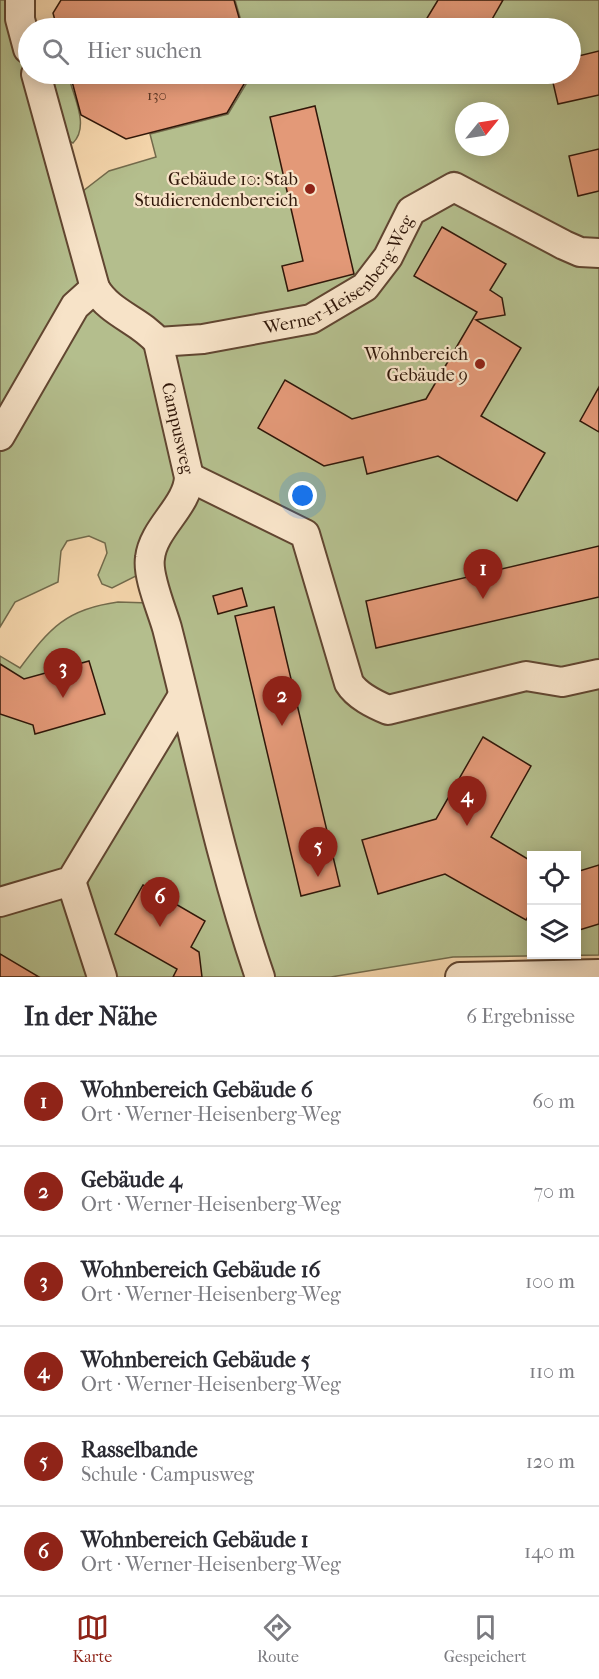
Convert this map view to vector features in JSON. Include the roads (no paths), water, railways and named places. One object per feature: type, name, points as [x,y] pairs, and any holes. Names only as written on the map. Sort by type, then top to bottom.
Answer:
[{"type":"street","points":[[39,84],[95,288],[107,306],[149,331],[158,342]]},
{"type":"street","name":"Werner-Heisenberg-Weg","points":[[158,342],[203,339],[311,319],[365,287],[388,257],[411,211],[454,187],[564,245],[580,252],[599,253]]},
{"type":"street","points":[[0,436],[75,306],[95,288]]},
{"type":"street","name":"Campusweg","points":[[158,342],[189,477],[189,486],[168,518],[149,559],[182,698],[249,945],[260,977]]},
{"type":"street","points":[[189,477],[305,534],[314,571],[349,683],[356,691],[377,705],[388,710],[526,676],[562,682],[599,674]]},
{"type":"street","points":[[0,902],[71,881],[182,698]]},
{"type":"street","points":[[157,739],[176,733],[184,736],[198,753]]},
{"type":"street","points":[[71,881],[102,977]]},
{"type":"street","points":[[460,977],[599,974]]},
{"type":"place","name":"Gebäude 10: Stab Studierendenbereich","points":[[310,189]]},
{"type":"place","name":"Wohnbereich Gebäude 9","points":[[480,364]]},
{"type":"place","name":"Wohnbereich Gebäude 6","points":[[483,599]]},
{"type":"place","name":"Wohnbereich Gebäude 16","points":[[63,698]]},
{"type":"place","name":"Gebäude 4","points":[[282,726]]},
{"type":"place","name":"Wohnbereich Gebäude 5","points":[[467,826]]},
{"type":"place","name":"Rasselbande","points":[[318,877]]},
{"type":"place","name":"Wohnbereich Gebäude 1","points":[[160,927]]}]
